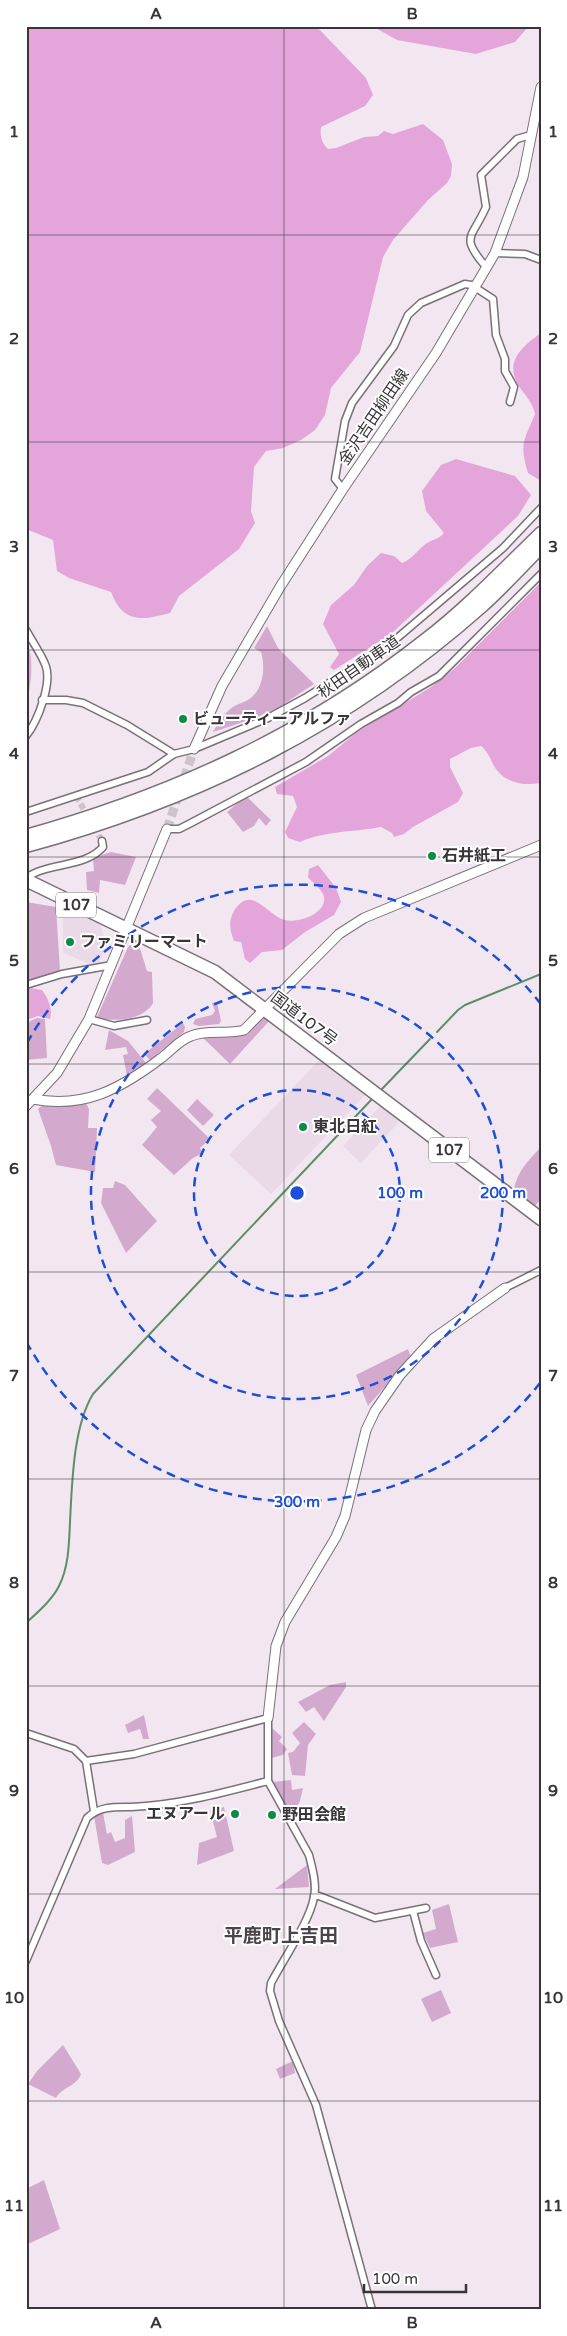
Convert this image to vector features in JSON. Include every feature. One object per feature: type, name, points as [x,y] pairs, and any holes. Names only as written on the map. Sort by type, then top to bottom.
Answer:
[{"type":"highway","name":"秋田自動車道","points":[[26,836],[131,803],[192,780],[324,712],[377,677],[426,640],[476,597],[541,533]]},
{"type":"highway","name":"秋田自動車道","points":[[26,846],[96,825],[195,789],[237,770],[329,720],[382,686],[483,606],[541,548]]},
{"type":"highway","name":"国道107号","points":[[26,879],[215,972],[541,1219]]},
{"type":"street","name":"金沢吉田柳田線","points":[[194,749],[222,686],[280,587],[343,489],[436,353],[477,287],[495,253],[520,185],[541,87]]},
{"type":"street","points":[[487,268],[476,256],[470,244],[471,231],[486,207],[481,174],[517,138],[531,135]]},
{"type":"street","points":[[495,253],[525,254],[541,260]]},
{"type":"street","points":[[343,489],[335,479],[345,421],[352,403],[394,346],[408,315],[421,303],[465,284],[477,287],[493,300],[496,335],[505,359],[505,371],[514,387],[510,402]]},
{"type":"street","points":[[26,812],[148,772],[174,754],[194,749],[268,718],[367,661],[416,623],[503,548],[541,508]]},
{"type":"street","points":[[30,1103],[57,1073],[89,1019],[167,829],[179,829],[306,762],[361,724],[398,703],[411,692],[438,676],[541,574]]},
{"type":"street","points":[[26,630],[46,665],[48,679],[34,726],[26,736]]},
{"type":"street","points":[[42,700],[66,700],[83,703],[127,725],[174,754]]},
{"type":"street","points":[[26,879],[35,871],[69,863],[98,852],[103,847],[102,841]]},
{"type":"street","points":[[30,1103],[69,1102],[90,1099],[110,1091],[139,1074],[189,1036],[201,1033],[234,1033],[244,1030],[340,934],[364,918],[541,845]]},
{"type":"street","points":[[26,985],[62,974],[112,966]]},
{"type":"street","points":[[89,1019],[114,1026],[148,1020]]},
{"type":"street","points":[[372,2310],[316,2105],[280,2021],[270,1991],[271,1983],[306,1918],[314,1896],[312,1867],[308,1855],[268,1781],[268,1718],[276,1646],[285,1622],[336,1537],[345,1516],[366,1430],[375,1411],[400,1375],[432,1339],[505,1288],[541,1270]]},
{"type":"street","points":[[86,1761],[134,1754],[268,1718]]},
{"type":"street","points":[[26,1733],[74,1750],[86,1761],[94,1811]]},
{"type":"street","points":[[26,1961],[88,1818],[94,1811],[106,1808],[174,1804],[268,1781]]},
{"type":"street","points":[[314,1896],[376,1918],[426,1908]]},
{"type":"street","points":[[413,1911],[421,1942],[436,1975]]},
{"type":"shaded area","points":[[26,26],[316,26],[366,78],[373,95],[365,106],[321,127],[322,139],[328,149],[336,148],[364,137],[378,136],[384,131],[393,134],[423,124],[443,140],[452,164],[451,176],[447,183],[428,200],[393,240],[383,257],[360,352],[331,388],[325,415],[315,430],[301,440],[283,448],[266,451],[254,467],[251,511],[255,523],[239,549],[179,596],[170,613],[160,616],[142,618],[127,614],[121,609],[111,592],[69,578],[57,571],[53,540],[26,529]]},
{"type":"shaded area","points":[[372,26],[529,26],[515,42],[476,54],[397,40]]},
{"type":"shaded area","points":[[541,333],[541,481],[528,473],[525,463],[524,442],[535,414],[531,403],[517,383],[513,367],[519,352]]},
{"type":"shaded area","points":[[456,459],[515,476],[531,495],[518,516],[391,634],[334,670],[330,667],[339,654],[323,624],[331,605],[354,585],[367,566],[381,553],[394,556],[402,563],[427,543],[444,533],[426,511],[422,491],[441,465]]},
{"type":"shaded area","points":[[541,582],[541,783],[527,784],[509,780],[498,772],[481,746],[471,748],[450,759],[450,767],[463,793],[458,802],[404,834],[394,837],[392,833],[381,827],[329,834],[300,842],[288,838],[285,832],[297,807],[293,796],[277,794],[275,787],[328,756],[356,733],[431,687],[455,668]]},
{"type":"shaded area","points":[[267,626],[278,648],[314,684],[281,706],[261,716],[213,732],[229,710],[252,697],[260,686],[263,672],[262,658],[261,652],[254,648]]},
{"type":"shaded area","points":[[26,642],[30,655],[31,681],[26,703]]},
{"type":"shaded area","points":[[246,796],[271,820],[266,826],[259,818],[254,826],[243,832],[227,812]]},
{"type":"shaded area","points":[[111,852],[136,857],[125,885],[100,880],[99,893],[87,890],[86,872],[94,871],[93,858]]},
{"type":"shaded area","points":[[318,865],[336,888],[341,902],[334,915],[305,932],[282,950],[262,952],[250,963],[245,959],[241,942],[234,941],[230,922],[234,911],[241,903],[253,900],[285,920],[298,920],[312,915],[322,906],[324,900],[322,892],[308,877],[309,869]]},
{"type":"shaded area","points":[[26,902],[56,907],[60,971],[26,981]]},
{"type":"shaded area","points":[[63,906],[100,924],[107,945],[99,963],[90,964],[63,953]]},
{"type":"shaded area","points":[[138,942],[147,971],[152,972],[153,1003],[143,1013],[128,1019],[111,1020],[97,1017],[128,947]]},
{"type":"shaded area","points":[[26,989],[42,990],[44,993],[50,1008],[50,1019],[38,1016],[26,1020]]},
{"type":"shaded area","points":[[217,1002],[221,1021],[219,1024],[199,1026],[193,1024],[195,1019],[212,1015],[215,1011],[212,1003]]},
{"type":"shaded area","points":[[266,1014],[271,1019],[230,1064],[201,1036],[239,1036],[245,1034]]},
{"type":"shaded area","points":[[37,1018],[45,1019],[47,1058],[26,1060],[26,1023]]},
{"type":"shaded area","points":[[183,1023],[185,1027],[184,1032],[150,1060],[144,1054]]},
{"type":"shaded area","points":[[109,1030],[128,1041],[146,1063],[127,1076],[123,1055],[128,1054],[126,1047],[105,1050]]},
{"type":"shaded area","points":[[322,1057],[367,1093],[271,1194],[229,1155]]},
{"type":"shaded area","points":[[157,1088],[210,1139],[200,1148],[203,1153],[193,1158],[174,1175],[142,1145],[157,1127],[151,1120],[161,1111],[147,1099]]},
{"type":"shaded area","points":[[197,1099],[214,1115],[203,1126],[187,1110]]},
{"type":"shaded area","points":[[86,1103],[89,1109],[88,1128],[97,1128],[95,1172],[56,1165],[38,1109],[44,1104],[72,1106]]},
{"type":"shaded area","points":[[381,1105],[399,1122],[361,1163],[343,1146]]},
{"type":"shaded area","points":[[541,1147],[541,1199],[535,1206],[514,1190],[520,1172]]},
{"type":"shaded area","points":[[115,1181],[125,1185],[157,1221],[126,1253],[101,1203],[103,1188],[113,1188]]},
{"type":"shaded area","points":[[408,1349],[411,1357],[368,1406],[356,1375]]},
{"type":"shaded area","points":[[346,1682],[346,1687],[324,1721],[314,1707],[306,1712],[298,1702],[330,1685]]},
{"type":"shaded area","points":[[144,1715],[149,1739],[143,1739],[140,1729],[128,1733],[125,1725]]},
{"type":"shaded area","points":[[304,1722],[316,1734],[308,1745],[305,1776],[292,1775],[288,1753],[293,1752],[300,1743],[292,1733]]},
{"type":"shaded area","points":[[272,1728],[282,1737],[279,1741],[287,1749],[283,1755],[271,1758]]},
{"type":"shaded area","points":[[291,1780],[292,1790],[303,1788],[300,1801],[291,1817],[272,1782]]},
{"type":"shaded area","points":[[224,1807],[234,1851],[197,1865],[199,1843],[217,1837],[210,1810]]},
{"type":"shaded area","points":[[103,1813],[107,1834],[111,1832],[115,1842],[125,1838],[125,1820],[132,1816],[135,1852],[108,1865],[102,1863],[94,1816]]},
{"type":"shaded area","points":[[307,1865],[309,1887],[275,1889]]},
{"type":"shaded area","points":[[449,1904],[458,1942],[430,1948],[423,1933],[436,1929],[432,1910]]},
{"type":"shaded area","points":[[441,1990],[451,2013],[432,2022],[421,1999]]},
{"type":"shaded area","points":[[63,2045],[81,2074],[76,2081],[56,2098],[28,2084],[37,2071]]},
{"type":"shaded area","points":[[293,2061],[295,2073],[280,2079],[276,2069]]},
{"type":"shaded area","points":[[44,2180],[60,2229],[26,2245],[26,2189]]},
{"type":"waterway","points":[[437,1032],[465,1005],[541,974]]},
{"type":"waterway","points":[[381,1090],[430,1039]]},
{"type":"waterway","points":[[26,1623],[53,1596],[65,1571],[69,1546],[77,1439],[86,1407],[93,1394],[372,1099]]},
{"type":"tunnel","points":[[167,829],[194,749]]},
{"type":"tunnel","points":[[76,796],[102,841]]},
{"type":"place","name":"ビューティーアルファ","points":[[183,719]]},
{"type":"place","name":"石井紙工","points":[[432,856]]},
{"type":"place","name":"ファミリーマート","points":[[70,942]]},
{"type":"place","name":"東北日紅","points":[[303,1127]]},
{"type":"place","name":"エヌアール","points":[[235,1814]]},
{"type":"place","name":"野田会館","points":[[272,1815]]},
{"type":"district","name":"平鹿町上吉田","points":[[281,1936]]}]
